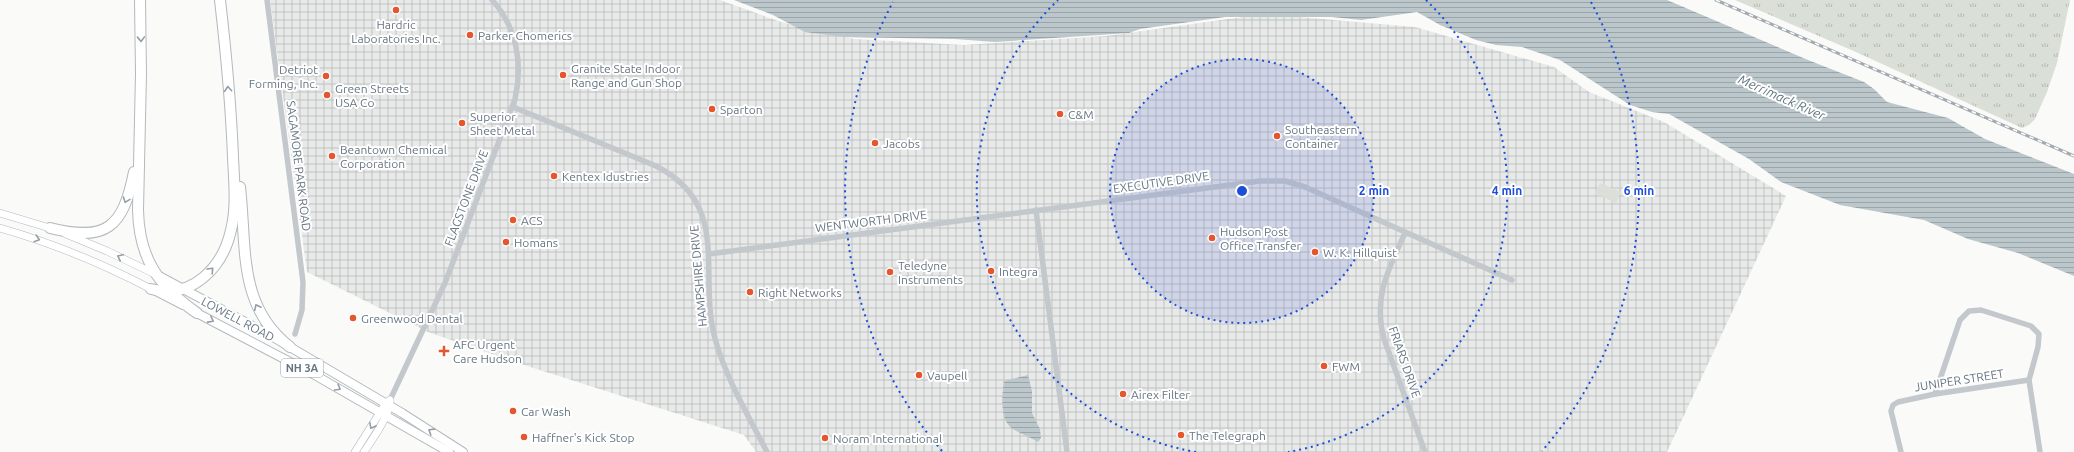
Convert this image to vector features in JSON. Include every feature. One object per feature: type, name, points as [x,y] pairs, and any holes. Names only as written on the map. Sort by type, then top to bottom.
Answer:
[{"type":"highway","points":[[140,0],[141,74],[138,225],[144,250],[155,274],[171,292],[197,313]]},
{"type":"highway","points":[[220,0],[232,128],[250,287],[264,319],[276,335],[290,347]]},
{"type":"highway","points":[[152,289],[171,292],[184,289],[197,283],[212,270],[223,253],[230,234],[234,198],[232,128]]},
{"type":"highway","points":[[50,228],[88,234],[100,231],[114,223],[122,212],[129,191],[139,134]]},
{"type":"main road","name":"LOWELL ROAD","points":[[0,213],[50,228],[107,251],[155,274],[290,347],[389,403],[463,452]]},
{"type":"main road","name":"LOWELL ROAD","points":[[0,228],[79,255],[152,289],[308,371],[382,415],[449,452]]},
{"type":"main road","points":[[364,452],[389,403]]},
{"type":"main road","points":[[355,452],[382,415]]},
{"type":"street","name":"SAGAMORE PARK ROAD","points":[[266,0],[303,286],[302,310],[295,334]]},
{"type":"street","name":"FLAGSTONE DRIVE","points":[[389,403],[440,294],[512,107],[520,74],[517,48],[508,24],[492,0]]},
{"type":"street","name":"HAMPSHIRE DRIVE","points":[[512,107],[656,166],[678,179],[695,198],[701,209],[705,222],[709,254],[710,317],[716,342],[730,378],[767,452]]},
{"type":"street","name":"EXECUTIVE DRIVE","points":[[1036,210],[1176,191],[1280,180],[1305,187],[1512,280]]},
{"type":"street","name":"WENTWORTH DRIVE","points":[[709,254],[1036,210]]},
{"type":"street","points":[[1036,210],[1067,452]]},
{"type":"street","name":"FRIARS DRIVE","points":[[1405,233],[1384,282],[1380,301],[1380,320],[1384,339],[1425,452]]},
{"type":"street","points":[[1935,394],[1960,320],[1969,310],[1975,309],[2031,326],[2036,329],[2039,334],[2040,341],[2029,380],[2040,452]]},
{"type":"street","name":"JUNIPER STREET","points":[[1901,452],[1891,411],[1893,405],[1898,402],[1935,394],[2029,380]]},
{"type":"shaded area","points":[[270,0],[720,0],[781,22],[854,39],[964,45],[1106,36],[1264,14],[1415,27],[1554,67],[1589,92],[1664,122],[1786,196],[1667,452],[756,452],[744,435],[521,364],[428,332],[307,272]]},
{"type":"green space","points":[[1735,0],[2070,0],[2057,63],[2047,92],[2035,119],[2029,125],[2022,128],[1856,52]]},
{"type":"green space","points":[[1600,183],[1621,192],[1616,203],[1595,193]]},
{"type":"water","name":"Merrimack River","points":[[734,0],[1667,0],[1808,60],[1864,82],[1874,89],[1887,102],[1948,118],[1985,139],[2074,174],[2074,276],[2018,253],[1968,239],[1924,220],[1840,205],[1781,182],[1749,159],[1669,114],[1652,112],[1630,105],[1560,60],[1522,47],[1496,45],[1476,40],[1440,25],[1417,12],[1361,20],[1332,17],[1225,17],[1140,29],[1129,33],[995,42],[955,39],[844,37],[805,32],[773,15]]},
{"type":"water","points":[[1028,375],[1032,391],[1032,413],[1040,429],[1041,438],[1038,442],[1013,429],[1005,420],[1003,414],[1002,400],[1004,381]]},
{"type":"railway","points":[[1716,0],[2074,156]]},
{"type":"place","name":"Hardric Laboratories Inc.","points":[[396,10]]},
{"type":"place","name":"Parker Chomerics","points":[[470,35]]},
{"type":"place","name":"Granite State Indoor Range and Gun Shop","points":[[563,75]]},
{"type":"place","name":"Detriot Forming, Inc.","points":[[326,76]]},
{"type":"place","name":"Green Streets USA Co","points":[[327,95]]},
{"type":"place","name":"Sparton","points":[[712,109]]},
{"type":"place","name":"C&M","points":[[1060,114]]},
{"type":"place","name":"Superior Sheet Metal","points":[[462,123]]},
{"type":"place","name":"Southeastern Container","points":[[1277,136]]},
{"type":"place","name":"Jacobs","points":[[875,143]]},
{"type":"place","name":"Beantown Chemical Corporation","points":[[332,156]]},
{"type":"place","name":"Kentex Idustries","points":[[554,176]]},
{"type":"place","name":"ACS","points":[[513,220]]},
{"type":"place","name":"Hudson Post Office Transfer","points":[[1212,238]]},
{"type":"place","name":"Homans","points":[[506,242]]},
{"type":"place","name":"W. K. Hillquist","points":[[1315,252]]},
{"type":"place","name":"Integra","points":[[991,271]]},
{"type":"place","name":"Teledyne Instruments","points":[[890,272]]},
{"type":"place","name":"Right Networks","points":[[750,292]]},
{"type":"place","name":"Greenwood Dental","points":[[353,318]]},
{"type":"place","name":"AFC Urgent Care Hudson","points":[[444,351]]},
{"type":"place","name":"FWM","points":[[1324,366]]},
{"type":"place","name":"Vaupell","points":[[919,375]]},
{"type":"place","name":"Airex Filter","points":[[1123,394]]},
{"type":"place","name":"Car Wash","points":[[513,411]]},
{"type":"place","name":"The Telegraph","points":[[1181,435]]},
{"type":"place","name":"Haffner's Kick Stop","points":[[524,437]]},
{"type":"place","name":"Noram International","points":[[825,438]]}]
